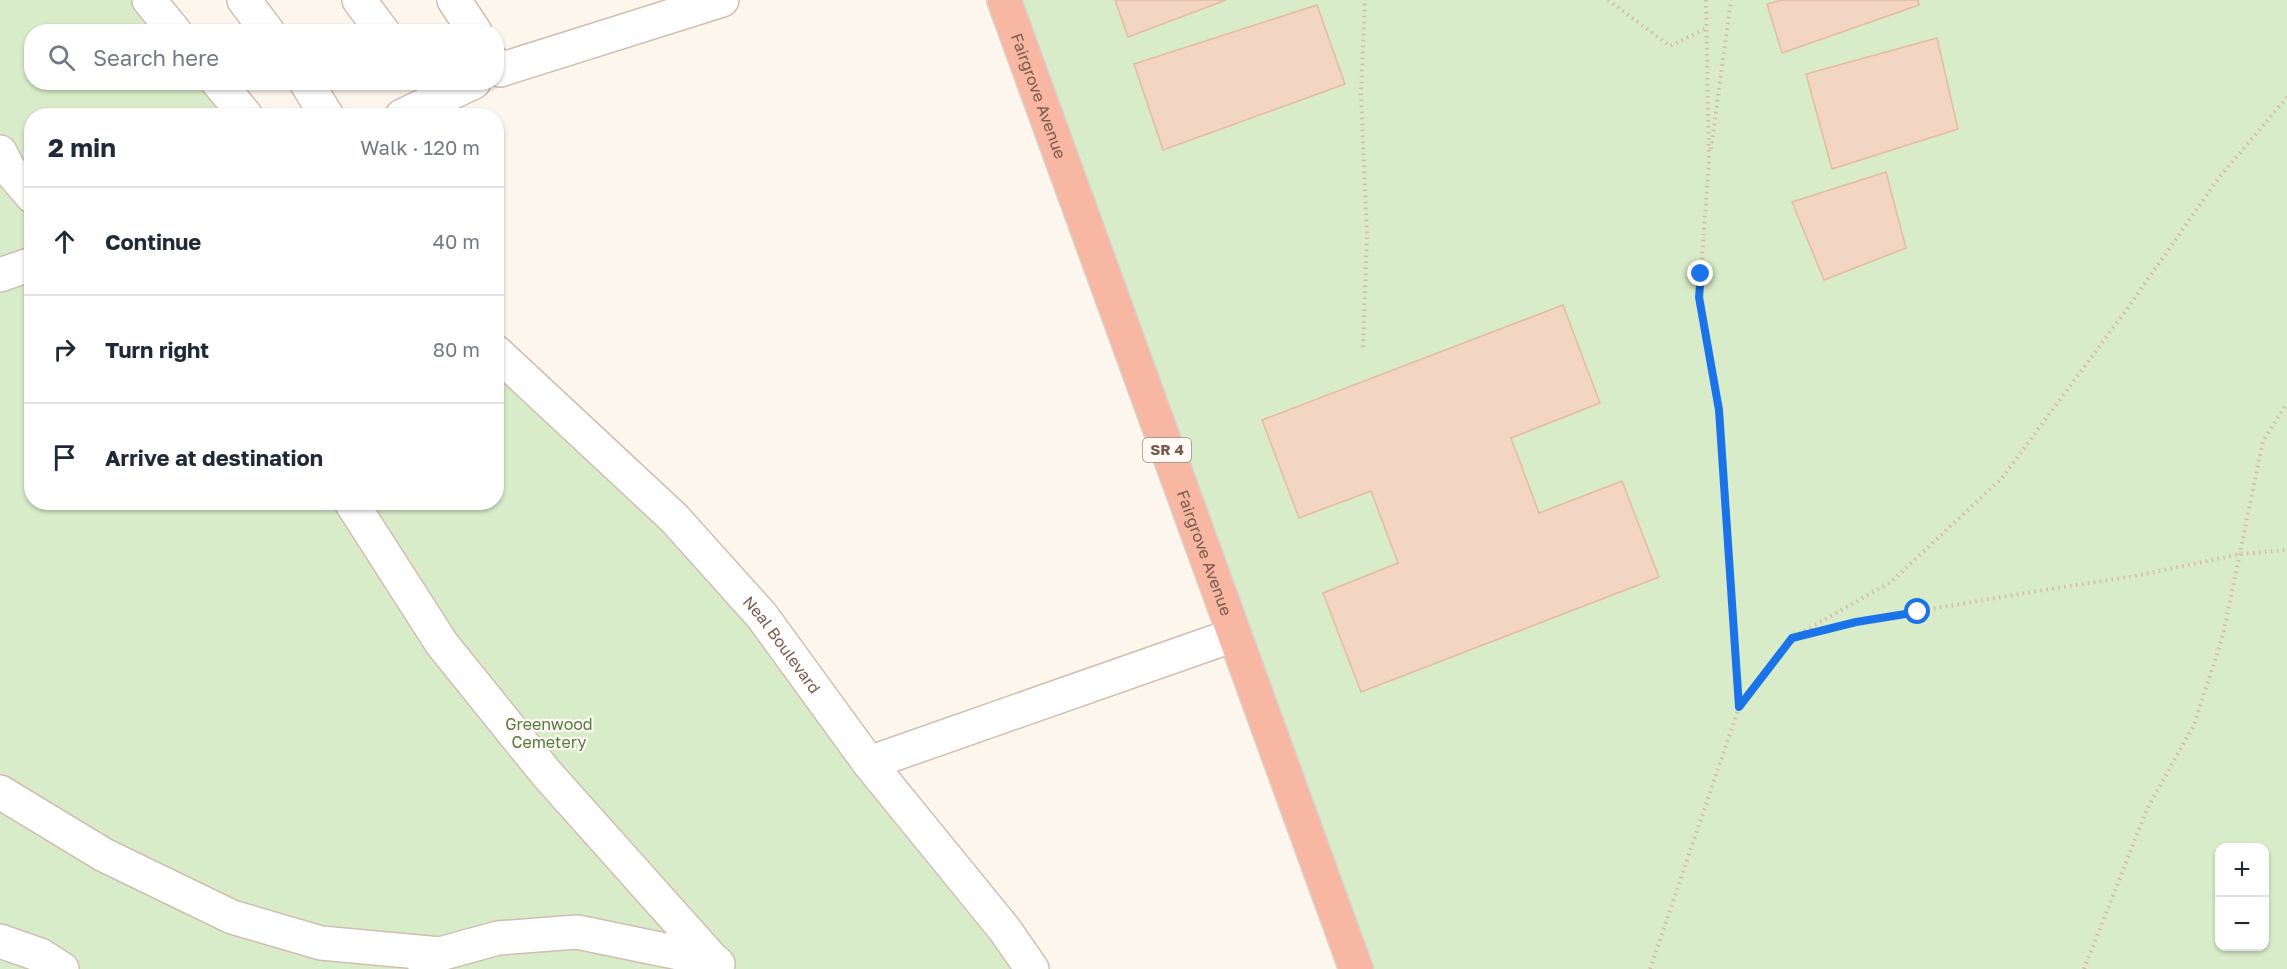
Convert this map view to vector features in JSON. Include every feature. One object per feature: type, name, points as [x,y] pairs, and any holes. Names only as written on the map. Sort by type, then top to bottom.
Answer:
[{"type":"highway","name":"Fairgrove Avenue","points":[[1004,0],[1356,969]]},
{"type":"street","points":[[148,0],[168,24]]},
{"type":"street","points":[[244,0],[262,24]]},
{"type":"street","points":[[359,0],[377,24]]},
{"type":"street","points":[[454,0],[470,24]]},
{"type":"street","points":[[504,68],[722,0]]},
{"type":"street","points":[[225,90],[239,108]]},
{"type":"street","points":[[311,90],[322,108]]},
{"type":"street","points":[[411,108],[431,91]]},
{"type":"street","points":[[0,152],[8,168],[24,187]]},
{"type":"street","points":[[0,275],[24,267]]},
{"type":"street","name":"Neal Boulevard","points":[[504,359],[674,518],[762,616],[869,763],[1005,930],[1032,969]]},
{"type":"street","points":[[356,510],[442,644],[546,773],[719,965]]},
{"type":"street","points":[[869,763],[1234,635]]},
{"type":"street","points":[[0,792],[104,855],[232,917],[321,943],[432,961],[498,938],[577,932],[719,965]]},
{"type":"street","points":[[0,941],[39,955],[62,969]]},
{"type":"path","points":[[1363,347],[1367,235],[1361,94],[1365,0]]},
{"type":"path","points":[[1608,0],[1670,46],[1707,28]]},
{"type":"path","points":[[1706,0],[1709,162]]},
{"type":"path","points":[[1731,0],[1709,162],[1699,297],[1719,410],[1739,707]]},
{"type":"path","points":[[1650,969],[1739,707],[1792,638],[1891,582],[2002,478],[2127,309],[2218,180],[2287,97]]},
{"type":"path","points":[[2084,969],[2147,809],[2194,725],[2223,635],[2263,441],[2287,403]]},
{"type":"path","points":[[1792,638],[1856,622],[2135,576],[2240,554],[2287,550]]},
{"type":"green space","name":"Greenwood Cemetery","points":[[0,0],[149,0],[169,24],[24,24],[24,90],[224,90],[240,108],[24,108],[24,510],[504,510],[504,359],[674,518],[1032,969],[0,969]]},
{"type":"green space","points":[[1004,0],[2287,0],[2287,969],[1356,969]]},
{"type":"building","points":[[1115,0],[1226,0],[1128,37]]},
{"type":"building","points":[[1782,0],[1918,0],[1919,5],[1782,53],[1767,4]]},
{"type":"building","points":[[1317,5],[1345,84],[1163,150],[1134,64]]},
{"type":"building","points":[[1937,38],[1958,129],[1832,169],[1806,74]]},
{"type":"building","points":[[1886,172],[1906,248],[1824,280],[1792,202]]},
{"type":"building","points":[[1563,305],[1600,403],[1511,438],[1539,513],[1622,481],[1659,577],[1361,692],[1323,593],[1398,563],[1371,491],[1299,518],[1262,420]]},
{"type":"route","points":[[1701,274],[1699,297],[1719,410],[1739,707],[1792,638],[1856,622],[1918,612]]}]
